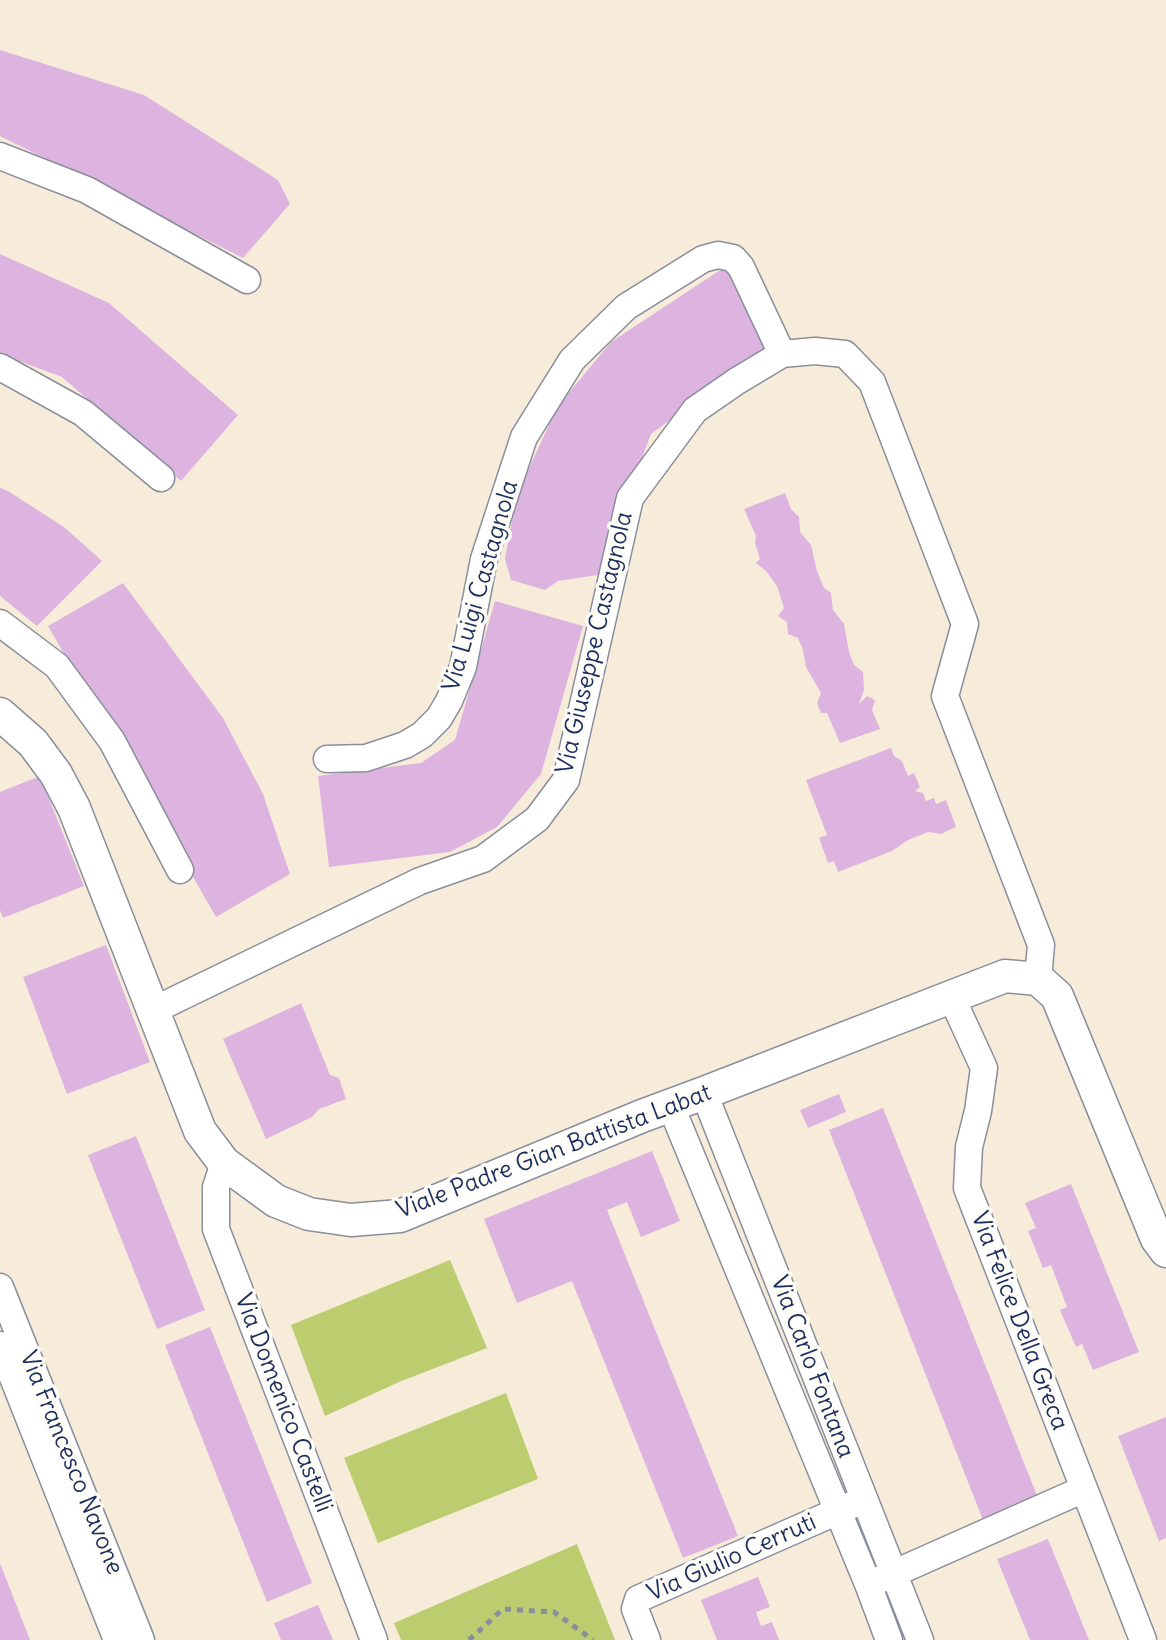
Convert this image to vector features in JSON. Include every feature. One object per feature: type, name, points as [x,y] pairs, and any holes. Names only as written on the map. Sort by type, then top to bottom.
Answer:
[{"type":"street","points":[[0,156],[87,190],[247,280]]},
{"type":"street","name":"Via Luigi Castagnola","points":[[327,759],[366,758],[405,745],[422,735],[439,718],[463,667],[484,559],[524,437],[572,360],[626,307],[703,259],[718,255],[733,258],[741,267],[782,354]]},
{"type":"street","name":"Via Giuseppe Castagnola","points":[[152,1011],[420,881],[483,859],[537,819],[566,780],[630,498],[695,410],[782,354],[815,351],[845,354],[872,382],[965,624],[945,696],[1041,945],[1038,979]]},
{"type":"street","points":[[0,367],[83,413],[161,478]]},
{"type":"street","points":[[0,623],[57,666],[112,741],[180,870]]},
{"type":"street","name":"Viale Padre Gian Battista Labat","points":[[0,714],[33,743],[56,774],[74,808],[200,1131],[224,1163],[276,1201],[309,1214],[351,1220],[400,1216],[670,1104],[951,996],[1005,976],[1038,979]]},
{"type":"street","name":"Viale Padre Gian Battista Labat","points":[[0,726],[33,743]]},
{"type":"street","points":[[1038,979],[1057,996],[1068,1019],[1157,1239],[1166,1251]]},
{"type":"street","name":"Via Felice Della Greca","points":[[951,996],[984,1068],[969,1147],[967,1188],[1143,1640]]},
{"type":"street","name":"Via Carlo Fontana","points":[[704,1093],[920,1640]]},
{"type":"street","name":"Via Carlo Fontana","points":[[670,1104],[889,1640]]},
{"type":"street","name":"Via Domenico Castelli","points":[[224,1163],[216,1187],[216,1229],[374,1640]]},
{"type":"street","name":"Via Francesco Navone","points":[[0,1287],[141,1640]]},
{"type":"street","name":"Via Francesco Navone","points":[[0,1345],[117,1640]]},
{"type":"street","points":[[868,1584],[1084,1489]]},
{"type":"street","name":"Via Giulio Cerruti","points":[[647,1640],[635,1609],[638,1599],[865,1500]]},
{"type":"path","points":[[469,1640],[503,1609],[554,1612],[593,1640]]},
{"type":"green space","points":[[450,1260],[487,1348],[399,1382],[325,1416],[291,1325]]},
{"type":"green space","points":[[506,1393],[538,1479],[378,1543],[344,1458]]},
{"type":"green space","points":[[577,1544],[615,1640],[401,1640],[394,1623]]},
{"type":"building","points":[[0,50],[144,95],[278,180],[290,204],[243,258],[0,136]]},
{"type":"building","points":[[0,254],[109,303],[238,415],[181,481],[62,377],[0,354]]},
{"type":"building","points":[[734,261],[765,351],[651,434],[598,575],[558,581],[545,590],[511,580],[505,559],[516,497],[557,407],[611,342]]},
{"type":"building","points":[[0,488],[64,527],[102,561],[37,626],[0,596]]},
{"type":"building","points":[[785,493],[791,509],[799,517],[800,532],[811,545],[824,588],[831,593],[833,610],[844,624],[854,665],[863,672],[864,690],[859,704],[867,696],[875,700],[872,710],[880,729],[840,743],[827,713],[821,713],[817,703],[821,693],[806,667],[798,638],[788,634],[787,622],[778,616],[784,608],[777,586],[756,563],[760,559],[756,536],[744,509]]},
{"type":"building","points":[[123,583],[223,718],[263,794],[290,874],[216,917],[48,626]]},
{"type":"building","points":[[495,601],[583,626],[541,774],[497,827],[450,852],[329,867],[318,776],[421,763],[455,740]]},
{"type":"building","points":[[891,748],[894,756],[902,761],[908,776],[914,773],[920,787],[915,791],[923,793],[926,801],[934,798],[936,804],[946,800],[956,827],[941,834],[928,832],[892,851],[838,872],[834,861],[828,863],[819,838],[827,835],[806,780]]},
{"type":"building","points":[[40,776],[84,886],[3,918],[0,910],[0,792]]},
{"type":"building","points":[[106,945],[150,1062],[67,1094],[23,977]]},
{"type":"building","points":[[301,1003],[330,1075],[339,1078],[346,1099],[319,1109],[312,1117],[266,1139],[223,1039]]},
{"type":"building","points":[[839,1094],[846,1112],[808,1128],[800,1110]]},
{"type":"building","points":[[883,1108],[1038,1498],[983,1520],[829,1130]]},
{"type":"building","points":[[136,1136],[205,1310],[157,1329],[88,1155]]},
{"type":"building","points":[[652,1151],[680,1221],[641,1237],[627,1202],[607,1210],[738,1536],[683,1558],[572,1281],[517,1303],[484,1219]]},
{"type":"building","points":[[1071,1184],[1139,1352],[1093,1370],[1082,1344],[1076,1347],[1060,1310],[1067,1307],[1051,1265],[1043,1268],[1028,1231],[1036,1228],[1025,1203]]},
{"type":"building","points":[[210,1327],[312,1583],[267,1602],[165,1345]]},
{"type":"building","points":[[1166,1417],[1166,1538],[1159,1541],[1118,1436]]},
{"type":"building","points":[[1048,1539],[1089,1640],[1030,1640],[997,1559]]},
{"type":"building","points":[[0,1563],[30,1640],[0,1640]]},
{"type":"building","points":[[758,1577],[770,1607],[756,1612],[761,1626],[772,1622],[779,1640],[717,1640],[701,1600]]},
{"type":"building","points":[[318,1605],[333,1640],[281,1640],[274,1623]]}]
